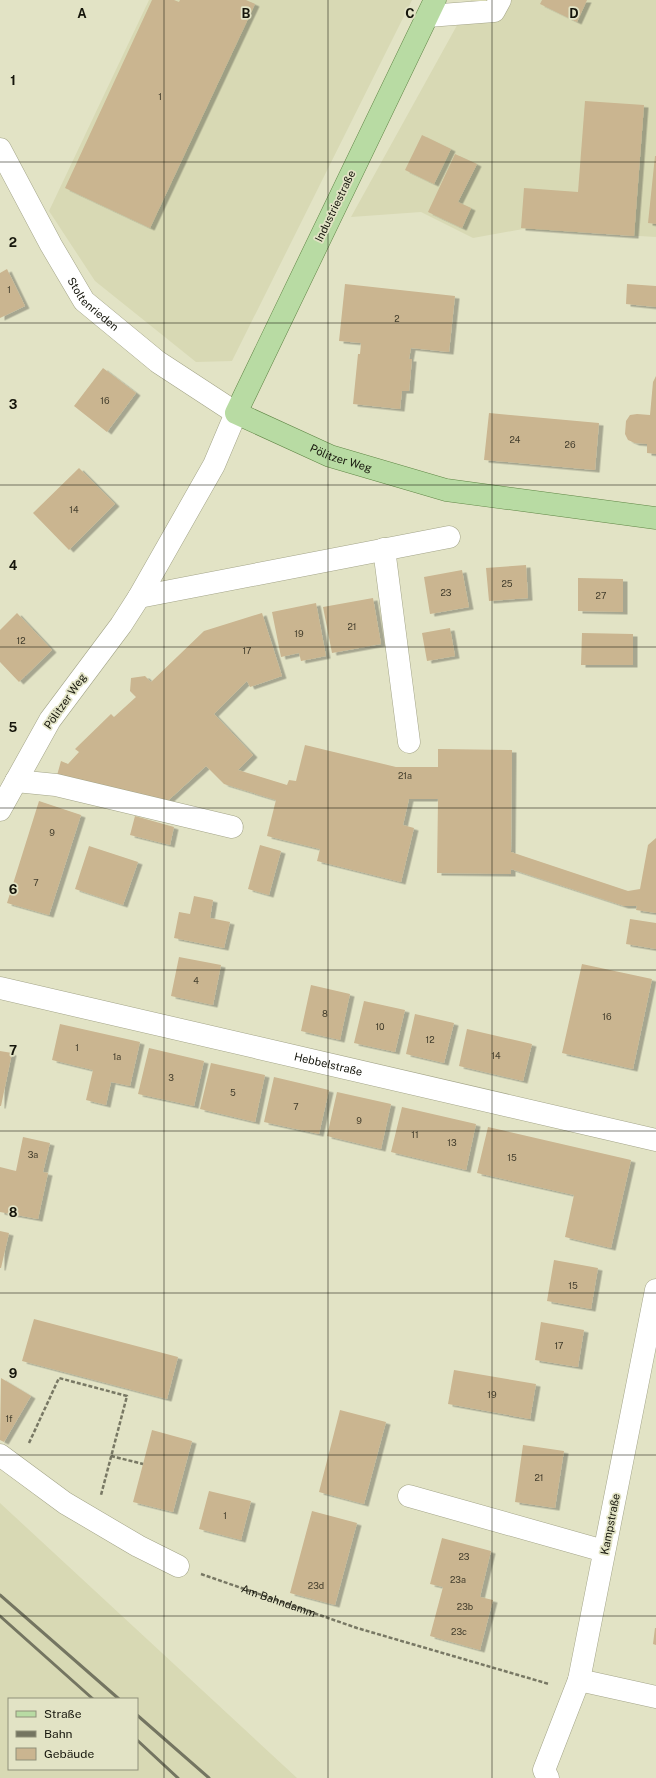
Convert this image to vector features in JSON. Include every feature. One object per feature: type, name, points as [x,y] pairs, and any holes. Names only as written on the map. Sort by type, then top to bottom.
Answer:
[{"type":"main road","name":"Industriestraße","points":[[236,413],[431,8]]},
{"type":"main road","name":"Pölitzer Weg","points":[[236,413],[330,456],[446,490],[656,518]]},
{"type":"street","points":[[431,8],[494,11],[500,0]]},
{"type":"street","name":"Stoltenrieden","points":[[0,149],[50,245],[84,301],[158,362],[236,413]]},
{"type":"street","name":"Pölitzer Weg","points":[[0,810],[50,720],[121,624],[139,597],[214,465],[236,413]]},
{"type":"street","points":[[139,597],[449,537]]},
{"type":"street","points":[[384,549],[409,742]]},
{"type":"street","points":[[16,781],[56,785],[232,827]]},
{"type":"street","name":"Hebbelstraße","points":[[0,988],[656,1140]]},
{"type":"street","name":"Kampstraße","points":[[548,1778],[544,1770],[579,1680],[656,1290]]},
{"type":"street","points":[[0,1455],[65,1503],[138,1546],[178,1566]]},
{"type":"street","points":[[409,1496],[604,1550]]},
{"type":"street","points":[[579,1680],[656,1697]]},
{"type":"path","points":[[18,1468],[59,1378],[127,1396],[94,1520]]},
{"type":"path","points":[[111,1456],[143,1464]]},
{"type":"path","name":"Am Bahndamm","points":[[178,1566],[357,1628],[492,1668],[566,1689],[579,1680]]},
{"type":"shaded area","points":[[149,0],[412,0],[232,361],[196,362],[95,281],[49,211]]},
{"type":"shaded area","points":[[471,0],[656,0],[656,237],[523,229],[473,238],[421,212],[351,217]]},
{"type":"shaded area","points":[[0,1503],[297,1778],[0,1778]]},
{"type":"building","points":[[152,0],[174,0],[179,2],[180,0],[246,0],[255,4],[150,228],[65,188]]},
{"type":"building","points":[[542,0],[587,0],[577,22],[540,4]]},
{"type":"building","points":[[585,101],[644,105],[634,236],[521,228],[524,188],[578,192]]},
{"type":"building","points":[[422,135],[451,149],[434,184],[405,170]]},
{"type":"building","points":[[455,154],[477,164],[458,202],[471,208],[462,228],[428,212]]},
{"type":"building","points":[[656,156],[656,224],[648,223]]},
{"type":"building","points":[[7,269],[25,306],[0,318],[0,273]]},
{"type":"building","points":[[345,284],[455,296],[449,352],[411,348],[409,359],[412,359],[409,391],[402,391],[400,409],[353,404],[358,354],[360,354],[361,343],[339,341]]},
{"type":"building","points":[[627,284],[656,286],[656,307],[626,304]]},
{"type":"building","points":[[103,368],[136,393],[107,432],[74,406]]},
{"type":"building","points":[[656,376],[656,454],[647,453],[647,444],[635,443],[628,440],[625,434],[626,421],[630,415],[650,415],[653,382]]},
{"type":"building","points":[[489,413],[599,423],[595,470],[484,460]]},
{"type":"building","points":[[79,468],[115,504],[69,550],[33,513]]},
{"type":"building","points":[[526,565],[528,598],[489,601],[486,568]]},
{"type":"building","points":[[462,570],[469,607],[430,614],[424,577]]},
{"type":"building","points":[[578,578],[623,579],[623,612],[578,611]]},
{"type":"building","points":[[373,598],[381,644],[332,653],[323,607]]},
{"type":"building","points":[[316,603],[326,656],[301,661],[299,653],[281,657],[272,612]]},
{"type":"building","points":[[17,613],[52,650],[19,682],[0,662],[0,630]]},
{"type":"building","points":[[262,613],[282,676],[250,687],[247,681],[214,714],[253,755],[238,770],[287,785],[289,780],[296,781],[305,745],[396,767],[438,767],[438,749],[512,750],[511,852],[628,891],[640,889],[648,845],[656,838],[656,913],[636,910],[637,906],[624,906],[511,869],[511,874],[437,873],[438,799],[409,799],[403,825],[414,828],[401,882],[317,861],[320,849],[267,836],[276,800],[224,784],[206,766],[161,807],[56,779],[61,761],[68,764],[79,752],[75,749],[111,714],[114,717],[136,697],[130,691],[131,678],[145,676],[151,682],[204,631]]},
{"type":"building","points":[[450,628],[455,656],[427,661],[422,633]]},
{"type":"building","points":[[582,633],[633,634],[633,665],[581,665]]},
{"type":"building","points":[[39,801],[81,815],[49,915],[7,903]]},
{"type":"building","points":[[135,816],[174,827],[170,845],[130,835]]},
{"type":"building","points":[[260,845],[281,851],[269,895],[248,889]]},
{"type":"building","points":[[89,846],[138,862],[123,905],[75,889]]},
{"type":"building","points":[[194,896],[213,900],[210,918],[230,922],[224,948],[174,938],[179,912],[190,914]]},
{"type":"building","points":[[630,919],[656,923],[656,949],[626,944]]},
{"type":"building","points":[[179,957],[221,965],[213,1005],[171,996]]},
{"type":"building","points":[[582,964],[652,979],[633,1069],[562,1053]]},
{"type":"building","points":[[311,985],[350,994],[340,1040],[301,1031]]},
{"type":"building","points":[[364,1001],[405,1010],[395,1052],[354,1043]]},
{"type":"building","points":[[415,1014],[454,1023],[444,1063],[406,1054]]},
{"type":"building","points":[[60,1024],[140,1042],[130,1086],[111,1082],[106,1105],[86,1100],[93,1070],[52,1060]]},
{"type":"building","points":[[467,1029],[532,1044],[523,1081],[459,1066]]},
{"type":"building","points":[[149,1048],[204,1061],[194,1106],[138,1094]]},
{"type":"building","points":[[0,1051],[12,1053],[1,1106],[0,1106]]},
{"type":"building","points":[[211,1063],[265,1075],[255,1122],[200,1109]]},
{"type":"building","points":[[274,1077],[329,1090],[319,1134],[264,1122]]},
{"type":"building","points":[[337,1092],[391,1104],[381,1149],[327,1136]]},
{"type":"building","points":[[402,1107],[476,1124],[466,1170],[391,1152]]},
{"type":"building","points":[[488,1127],[631,1160],[611,1248],[565,1237],[574,1195],[477,1173]]},
{"type":"building","points":[[23,1137],[50,1143],[43,1172],[48,1173],[38,1219],[0,1212],[0,1167],[16,1171]]},
{"type":"building","points":[[0,1231],[9,1233],[1,1268],[0,1268]]},
{"type":"building","points":[[554,1260],[598,1268],[591,1309],[547,1301]]},
{"type":"building","points":[[34,1319],[178,1357],[167,1399],[22,1361]]},
{"type":"building","points":[[541,1322],[584,1330],[578,1367],[535,1360]]},
{"type":"building","points":[[454,1370],[536,1384],[530,1419],[448,1404]]},
{"type":"building","points":[[1,1378],[31,1396],[4,1442],[0,1440]]},
{"type":"building","points":[[340,1410],[386,1422],[364,1504],[319,1492]]},
{"type":"building","points":[[152,1430],[192,1441],[173,1512],[133,1502]]},
{"type":"building","points":[[523,1445],[564,1451],[555,1508],[515,1502]]},
{"type":"building","points":[[209,1491],[251,1501],[241,1540],[199,1529]]},
{"type":"building","points":[[312,1511],[357,1523],[335,1605],[290,1593]]},
{"type":"building","points":[[442,1538],[491,1551],[480,1597],[493,1600],[480,1650],[430,1636],[443,1587],[430,1584]]},
{"type":"building","points":[[656,1628],[656,1645],[653,1644]]},
{"type":"railway","points":[[0,1595],[118,1698]]},
{"type":"railway","points":[[0,1616],[92,1698]]},
{"type":"railway","points":[[138,1716],[209,1778]]},
{"type":"railway","points":[[138,1741],[178,1778]]}]
